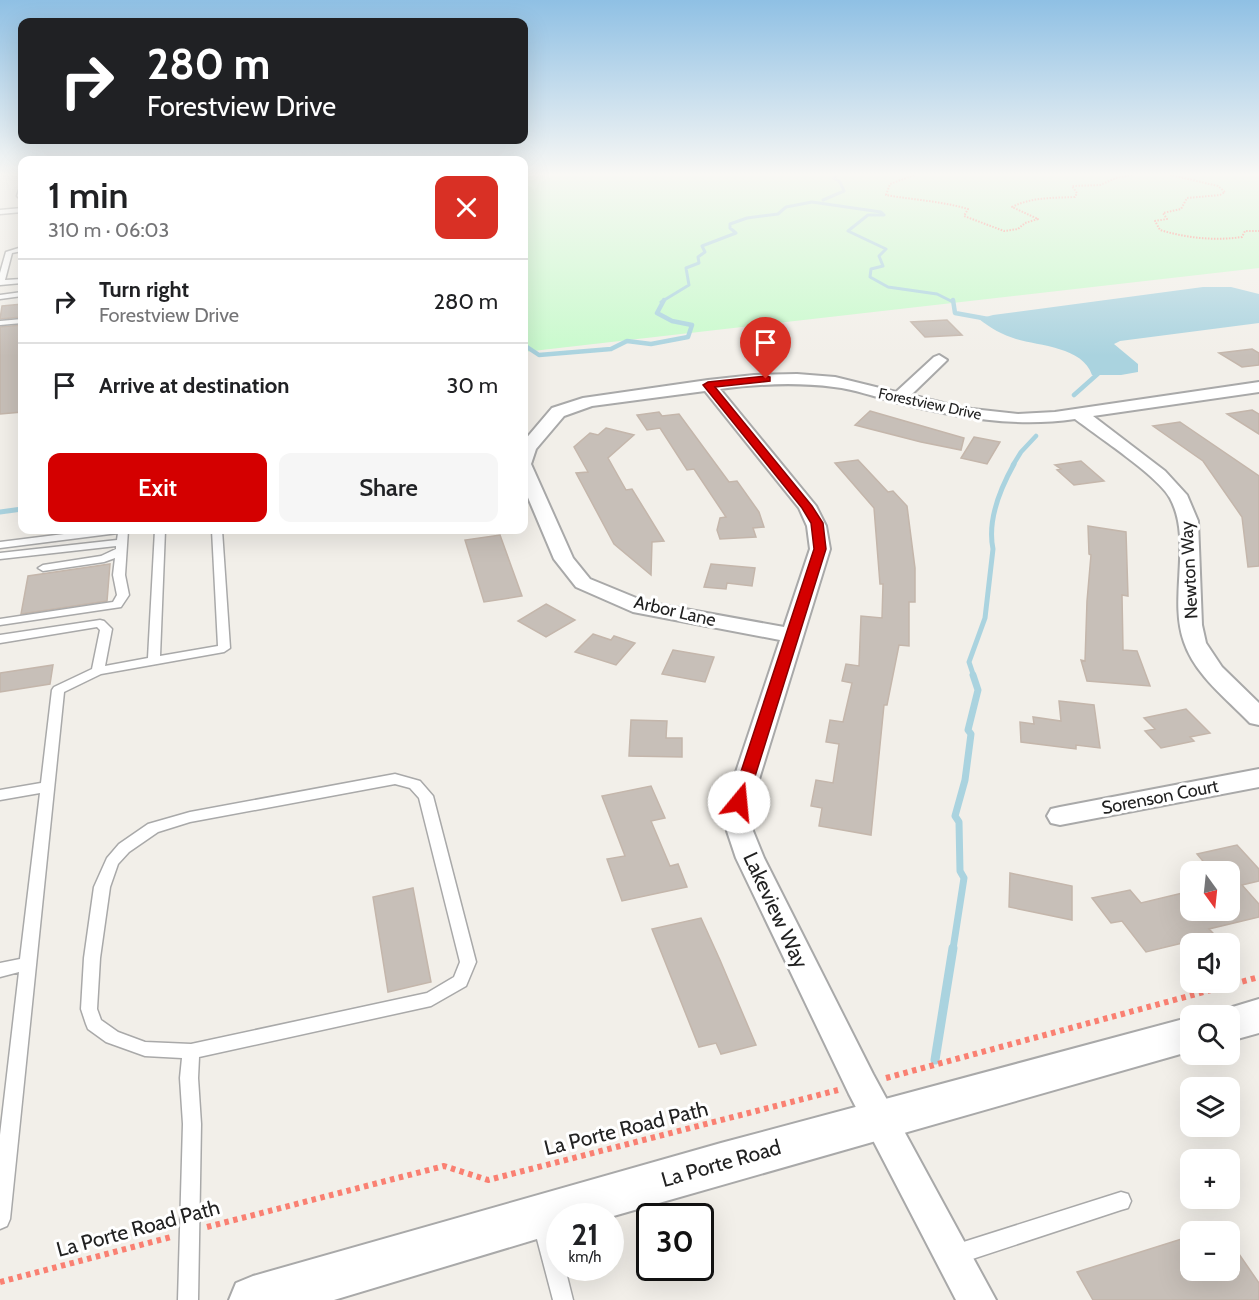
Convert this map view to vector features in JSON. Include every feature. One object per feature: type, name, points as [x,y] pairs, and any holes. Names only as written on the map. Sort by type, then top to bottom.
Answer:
[{"type":"street","points":[[899,398],[939,360]]},
{"type":"street","name":"Forestview Drive","points":[[708,385],[766,379],[815,380],[855,386],[963,413],[1038,418],[1259,387]]},
{"type":"street","points":[[528,446],[558,412],[589,401],[708,385]]},
{"type":"street","name":"Lakeview Way","points":[[708,385],[807,506],[817,523],[820,549],[739,802],[740,831],[750,858],[870,1101],[977,1300]]},
{"type":"street","name":"Newton Way","points":[[1078,413],[1159,475],[1184,504],[1188,521],[1191,625],[1196,643],[1213,672],[1259,717]]},
{"type":"street","name":"Arbor Lane","points":[[528,477],[564,559],[583,583],[641,607],[791,635]]},
{"type":"street","name":"Sorenson Court","points":[[1060,816],[1259,778]]},
{"type":"street","points":[[1240,1021],[1259,1016]]},
{"type":"street","name":"La Porte Road","points":[[253,1300],[541,1214],[870,1101],[1180,1036]]},
{"type":"lane","points":[[18,250],[9,252],[0,283],[18,281]]},
{"type":"lane","points":[[0,297],[18,295]]},
{"type":"lane","points":[[0,304],[18,302]]},
{"type":"lane","points":[[0,323],[18,321]]},
{"type":"lane","points":[[0,545],[85,534]]},
{"type":"lane","points":[[0,622],[117,605],[123,595],[118,575],[123,534]]},
{"type":"lane","points":[[154,661],[160,534]]},
{"type":"lane","points":[[0,1219],[58,690],[98,671],[224,648],[217,534]]},
{"type":"lane","points":[[0,556],[122,547]]},
{"type":"lane","points":[[42,568],[104,560],[122,547]]},
{"type":"lane","points":[[0,639],[100,623],[106,629],[98,671]]},
{"type":"lane","points":[[395,779],[415,784],[426,796],[468,962],[460,981],[431,999],[191,1051],[145,1049],[112,1037],[94,1024],[89,1009],[92,958],[102,887],[112,862],[124,848],[153,828],[190,817],[395,779]]},
{"type":"lane","points":[[0,795],[48,787]]},
{"type":"lane","points":[[0,970],[28,964]]},
{"type":"lane","points":[[188,1300],[191,1051]]},
{"type":"lane","points":[[953,1255],[1121,1201]]},
{"type":"lane","points":[[541,1214],[563,1300]]},
{"type":"path","points":[[1176,235],[1187,238],[1234,238],[1243,235]]},
{"type":"path","name":"La Porte Road Path","points":[[0,1281],[444,1166],[488,1180],[870,1101],[1259,977]]},
{"type":"green space","points":[[528,235],[1259,235],[1259,268],[528,352]]},
{"type":"water","points":[[1203,287],[1231,287],[1259,294],[1259,323],[1120,341],[1114,344],[1138,364],[1138,372],[1121,375],[1092,375],[1080,359],[1070,353],[1011,337],[979,319],[993,315]]},
{"type":"building","points":[[18,304],[18,317],[0,319],[2,306]]},
{"type":"building","points":[[947,320],[962,335],[925,337],[911,322]]},
{"type":"building","points":[[18,325],[18,412],[0,414],[0,327]]},
{"type":"building","points":[[1252,349],[1259,353],[1259,365],[1242,367],[1219,353]]},
{"type":"building","points":[[1252,410],[1259,414],[1259,434],[1227,414]]},
{"type":"building","points":[[870,411],[964,438],[961,450],[855,425]]},
{"type":"building","points":[[659,412],[662,416],[679,414],[729,482],[737,481],[759,512],[764,527],[753,528],[756,537],[720,539],[717,530],[720,518],[726,517],[694,469],[687,470],[660,428],[647,430],[637,415]]},
{"type":"building","points":[[1180,422],[1259,476],[1259,566],[1248,567],[1242,517],[1203,461],[1153,426]]},
{"type":"building","points":[[606,428],[634,435],[608,458],[626,490],[632,489],[664,541],[652,542],[651,575],[614,544],[576,473],[588,472],[574,447],[590,433],[598,435]]},
{"type":"building","points":[[974,437],[1000,442],[987,464],[961,458]]},
{"type":"building","points":[[858,460],[888,492],[893,491],[907,506],[915,568],[915,602],[909,602],[909,646],[899,645],[887,705],[884,705],[871,835],[819,826],[822,808],[811,806],[816,780],[833,783],[839,744],[826,742],[830,720],[843,722],[852,683],[842,681],[846,664],[859,666],[861,616],[882,618],[883,584],[880,584],[874,508],[835,463]]},
{"type":"building","points":[[1081,461],[1104,481],[1074,485],[1057,470],[1061,469],[1055,465]]},
{"type":"building","points":[[1088,526],[1126,532],[1128,596],[1122,595],[1123,650],[1137,651],[1150,686],[1087,681],[1081,660],[1085,661],[1091,555],[1089,554]]},
{"type":"building","points":[[500,535],[522,596],[484,602],[465,540]]},
{"type":"building","points":[[110,564],[107,601],[21,614],[28,576]]},
{"type":"building","points":[[711,564],[755,568],[752,586],[727,583],[726,589],[704,587]]},
{"type":"building","points":[[546,604],[575,620],[546,637],[518,621]]},
{"type":"building","points":[[593,634],[611,640],[614,636],[635,643],[616,665],[575,652]]},
{"type":"building","points":[[673,650],[714,657],[705,682],[662,674]]},
{"type":"building","points":[[53,665],[50,684],[0,692],[0,673]]},
{"type":"building","points":[[1059,701],[1094,705],[1100,748],[1076,745],[1076,749],[1021,742],[1020,722],[1034,724],[1033,717],[1061,721]]},
{"type":"building","points":[[1186,709],[1210,733],[1190,737],[1194,741],[1161,748],[1145,731],[1155,729],[1144,718]]},
{"type":"building","points":[[631,720],[667,721],[666,738],[682,738],[682,757],[629,756]]},
{"type":"building","points":[[651,786],[665,818],[651,821],[670,866],[678,864],[687,887],[622,901],[607,859],[625,856],[602,796]]},
{"type":"building","points":[[1237,845],[1259,869],[1259,881],[1242,885],[1259,904],[1259,917],[1209,929],[1213,933],[1180,933],[1180,944],[1146,952],[1122,921],[1111,923],[1092,898],[1130,890],[1141,903],[1180,894],[1180,921],[1240,921],[1240,861],[1203,861],[1197,854]]},
{"type":"building","points":[[1010,873],[1072,886],[1072,920],[1009,907]]},
{"type":"building","points":[[413,888],[431,982],[388,992],[373,897]]},
{"type":"building","points":[[701,918],[756,1045],[721,1054],[716,1043],[699,1047],[652,929]]},
{"type":"building","points":[[1180,1239],[1180,1281],[1240,1281],[1240,1255],[1259,1283],[1259,1300],[1093,1300],[1077,1272]]},
{"type":"waterway","points":[[664,300],[689,285],[686,268],[699,263],[698,257],[705,252],[702,246],[732,235]]},
{"type":"waterway","points":[[856,235],[886,249],[879,256],[883,266],[871,269],[870,277],[888,287],[937,294],[953,302]]},
{"type":"waterway","points":[[528,348],[539,355],[611,349],[627,341],[651,344],[688,337],[692,325],[672,321],[657,313],[664,300]]},
{"type":"waterway","points":[[953,300],[955,313],[988,319]]},
{"type":"waterway","points":[[1074,395],[1101,371]]},
{"type":"waterway","points":[[1013,465],[1021,452],[1036,436]]},
{"type":"waterway","points":[[974,677],[969,662],[985,618],[993,549],[993,516],[1014,464]]},
{"type":"waterway","points":[[0,512],[18,510]]},
{"type":"waterway","points":[[953,949],[964,878],[960,871],[959,822],[955,816],[965,780],[971,734],[968,730],[978,690],[973,675]]},
{"type":"waterway","points":[[935,1060],[953,948]]},
{"type":"route","points":[[739,802],[820,549],[817,523],[807,506],[708,385],[766,379]]}]
